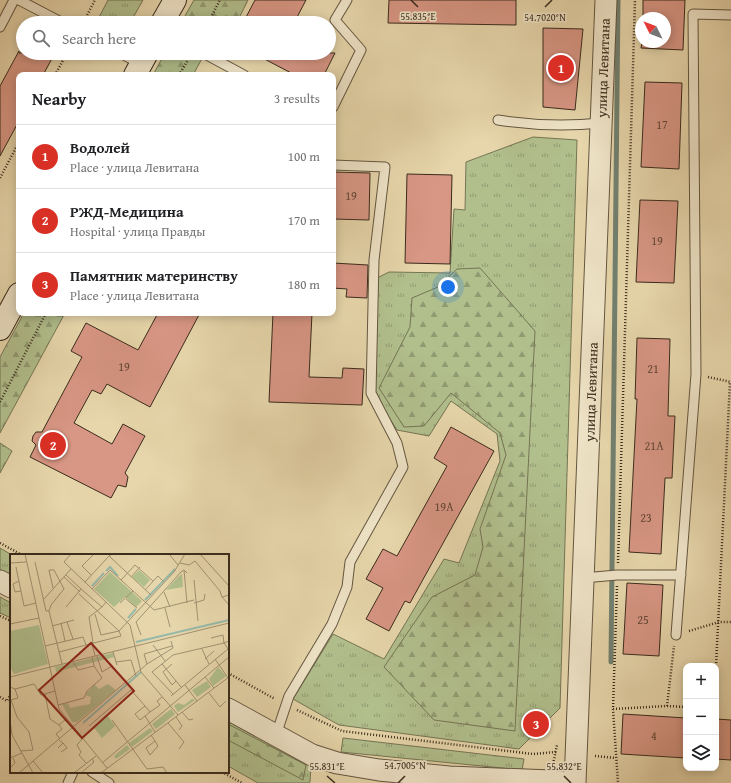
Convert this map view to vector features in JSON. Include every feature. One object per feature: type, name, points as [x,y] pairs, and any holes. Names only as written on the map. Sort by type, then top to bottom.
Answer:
[{"type":"main road","points":[[166,16],[175,0]]},
{"type":"main road","points":[[0,329],[16,300]]},
{"type":"street","name":"улица Левитана","points":[[574,783],[577,754],[606,0]]},
{"type":"street","points":[[0,581],[10,586]]},
{"type":"street","points":[[229,710],[312,755],[337,763],[449,780],[551,781],[574,783]]},
{"type":"lane","points":[[0,27],[14,0]]},
{"type":"lane","points":[[20,0],[50,16]]},
{"type":"lane","points":[[336,18],[347,0]]},
{"type":"lane","points":[[676,635],[696,374],[693,14],[731,15]]},
{"type":"lane","points":[[336,21],[361,50],[336,101]]},
{"type":"lane","points":[[216,60],[238,72]]},
{"type":"lane","points":[[498,120],[519,123],[601,123]]},
{"type":"lane","points":[[276,735],[289,696],[332,624],[347,586],[350,562],[403,467],[397,443],[371,393],[374,260],[385,168],[336,165]]},
{"type":"lane","points":[[583,578],[617,575],[681,575]]},
{"type":"lane","points":[[68,783],[73,773]]},
{"type":"lane","points":[[94,773],[109,783]]},
{"type":"path","points":[[87,16],[95,0]]},
{"type":"path","points":[[212,16],[220,0]]},
{"type":"path","points":[[618,783],[613,708],[635,0]]},
{"type":"path","points":[[57,72],[63,60]]},
{"type":"path","points":[[182,72],[188,60]]},
{"type":"path","points":[[0,178],[16,148]]},
{"type":"path","points":[[0,402],[44,316]]},
{"type":"path","points":[[696,374],[731,382],[716,663]]},
{"type":"path","points":[[0,543],[20,554]]},
{"type":"path","points":[[0,616],[10,621]]},
{"type":"path","points":[[667,706],[676,635],[719,622],[731,622]]},
{"type":"path","points":[[229,674],[257,690],[342,731],[533,754],[555,752],[616,758]]},
{"type":"path","points":[[0,697],[7,701],[10,696]]},
{"type":"path","points":[[613,708],[683,707]]},
{"type":"path","points":[[224,773],[242,783]]},
{"type":"green space","points":[[108,0],[143,0],[134,16],[100,16]]},
{"type":"green space","points":[[194,0],[248,0],[240,16],[185,16]]},
{"type":"green space","points":[[161,60],[201,60],[195,72],[155,72]]},
{"type":"green space","points":[[533,137],[577,140],[560,708],[519,749],[339,725],[293,699],[333,634],[384,659],[444,559],[459,563],[500,461],[497,434],[451,401],[429,436],[397,430],[368,384],[371,281],[389,272],[450,273],[454,209],[465,210],[466,162]]},
{"type":"green space","points":[[480,268],[535,331],[515,731],[434,720],[384,667],[432,597],[475,575],[483,547],[480,529],[506,455],[500,433],[451,393],[424,426],[404,427],[379,388],[410,327],[412,298],[438,287],[457,269]]},
{"type":"green space","points":[[22,316],[63,316],[0,433],[0,357]]},
{"type":"green space","points":[[0,443],[12,451],[0,473]]},
{"type":"green space","points":[[0,548],[10,554],[10,579],[0,574]]},
{"type":"green space","points":[[0,597],[10,602],[10,618],[0,613]]},
{"type":"green space","points":[[229,722],[311,765],[309,783],[258,783],[229,767]]},
{"type":"green space","points":[[229,725],[306,765],[303,780],[229,741]]},
{"type":"green space","points":[[343,738],[524,759],[522,770],[341,752]]},
{"type":"building","points":[[255,0],[306,0],[298,16],[247,16]]},
{"type":"building","points":[[389,0],[516,0],[516,25],[388,23]]},
{"type":"building","points":[[643,0],[685,0],[683,50],[641,48],[671,48],[671,12],[643,12]]},
{"type":"building","points":[[543,28],[583,29],[575,110],[543,107]]},
{"type":"building","points":[[16,57],[16,60],[51,60],[45,72],[16,72],[16,127],[0,156],[0,86]]},
{"type":"building","points":[[266,60],[332,60],[326,72],[289,72]]},
{"type":"building","points":[[645,82],[682,83],[679,169],[641,167]]},
{"type":"building","points":[[336,172],[370,173],[369,220],[336,219]]},
{"type":"building","points":[[407,174],[452,175],[450,264],[405,263]]},
{"type":"building","points":[[640,200],[678,201],[674,283],[636,282]]},
{"type":"building","points":[[336,263],[368,265],[367,298],[346,297],[347,289],[336,288]]},
{"type":"building","points":[[156,316],[198,316],[150,407],[107,384],[101,394],[92,390],[74,423],[112,444],[123,424],[145,436],[125,473],[128,477],[126,487],[118,485],[111,498],[30,457],[36,445],[32,441],[33,436],[36,432],[42,432],[82,357],[71,351],[86,323],[138,350]]},
{"type":"building","points":[[273,316],[312,316],[309,377],[342,378],[343,368],[364,369],[362,405],[269,402]]},
{"type":"building","points":[[637,338],[670,339],[668,416],[675,416],[672,478],[665,478],[661,554],[629,552],[637,399],[635,399]]},
{"type":"building","points":[[451,427],[494,451],[410,603],[405,601],[389,631],[366,619],[383,588],[366,579],[383,549],[397,556],[447,466],[434,458]]},
{"type":"building","points":[[627,583],[663,585],[659,656],[623,654]]},
{"type":"building","points":[[623,714],[683,718],[683,758],[621,754]]},
{"type":"building","points":[[719,719],[731,720],[731,760],[719,759]]},
{"type":"waterway","points":[[611,662],[618,0]]},
{"type":"place","name":"Водолей","points":[[561,68]]},
{"type":"place","name":"РЖД-Медицина","points":[[53,445]]},
{"type":"place","name":"Памятник материнству","points":[[536,724]]}]
